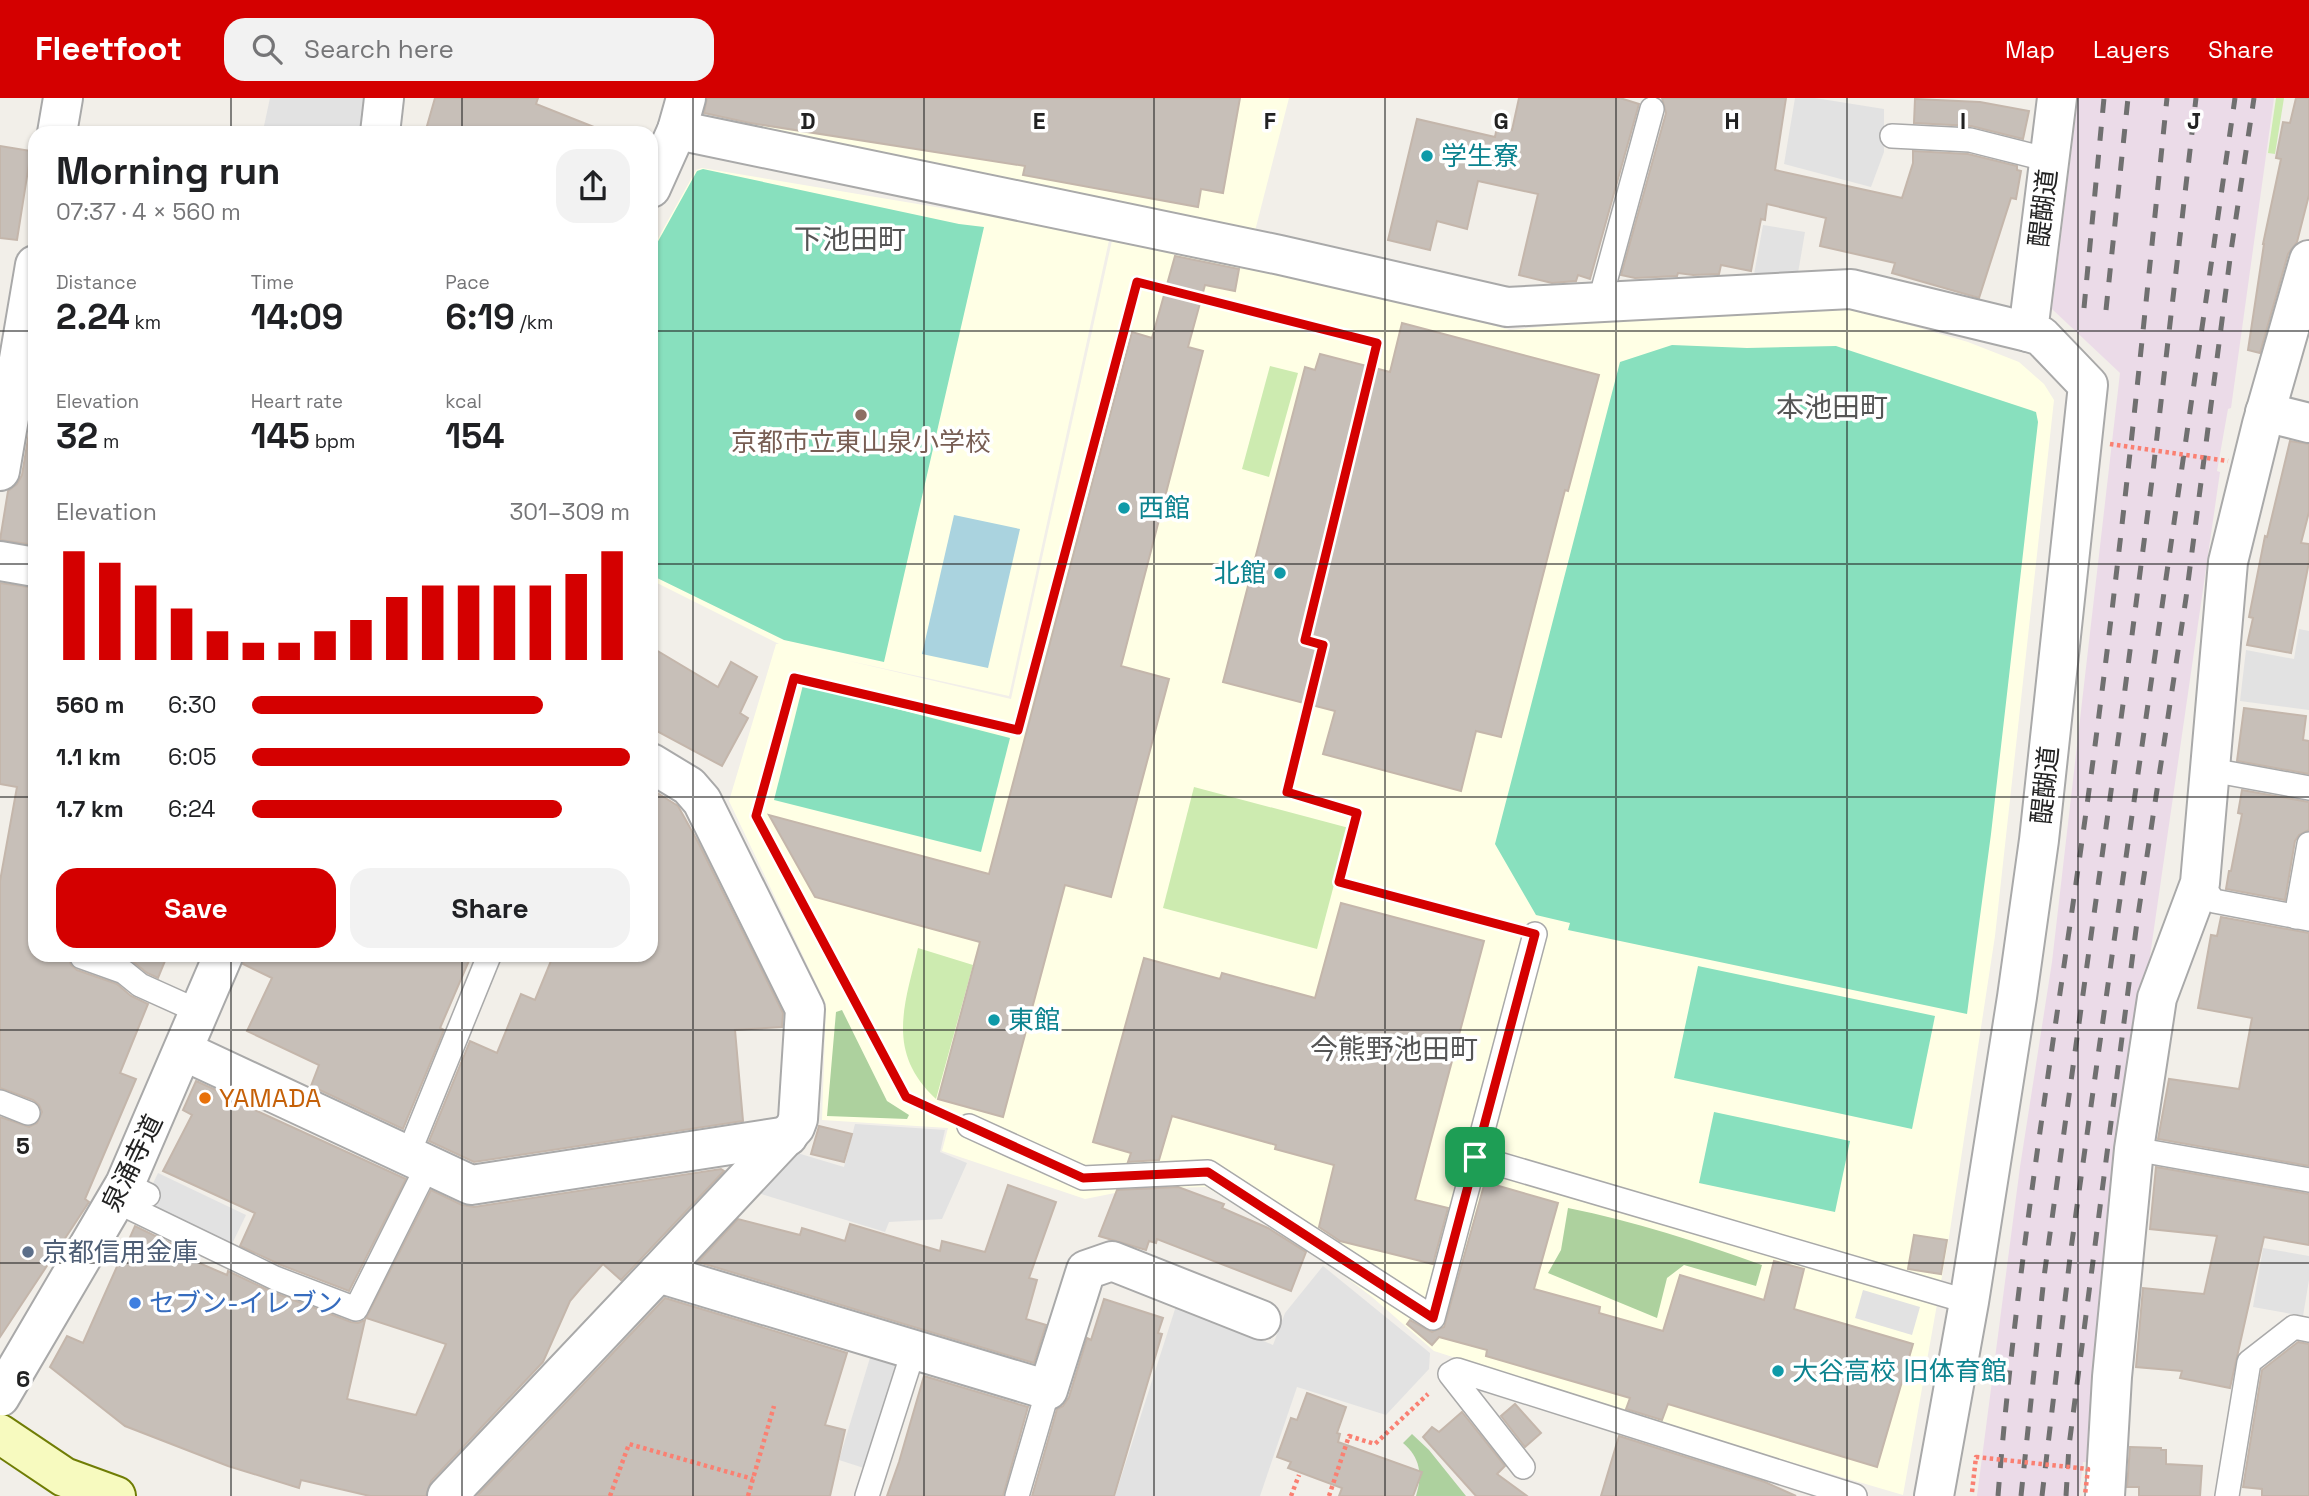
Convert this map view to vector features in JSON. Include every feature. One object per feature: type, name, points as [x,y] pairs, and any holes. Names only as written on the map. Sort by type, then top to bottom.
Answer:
[{"type":"main road","points":[[0,1434],[64,1477],[116,1496]]},
{"type":"street","points":[[58,126],[63,98]]},
{"type":"street","points":[[381,126],[384,98]]},
{"type":"street","name":"醍醐道","points":[[1934,1496],[1969,1301],[2039,841],[2088,385],[2040,336],[2028,332],[2057,98]]},
{"type":"street","points":[[658,171],[682,114],[1507,307],[1850,289],[2028,332]]},
{"type":"street","points":[[2105,1496],[2112,1377],[2134,1149],[2157,998],[2200,883],[2228,562],[2265,412],[2309,260]]},
{"type":"street","points":[[1,458],[28,305]]},
{"type":"street","points":[[2265,412],[2309,423]]},
{"type":"street","points":[[0,561],[28,566]]},
{"type":"street","points":[[447,1496],[788,1136],[798,1119],[805,1009],[702,801],[689,786],[658,767]]},
{"type":"street","name":"泉涌寺道","points":[[0,1397],[130,1193],[221,962]]},
{"type":"street","points":[[184,1051],[471,1185],[788,1136]]},
{"type":"street","points":[[659,1273],[1048,1390],[1086,1270],[1112,1261],[1261,1320]]},
{"type":"lane","points":[[1599,304],[1653,109]]},
{"type":"lane","points":[[1892,136],[1970,140],[2049,160]]},
{"type":"lane","points":[[2211,771],[2309,788]]},
{"type":"lane","points":[[2200,883],[2214,901],[2302,918],[2309,844]]},
{"type":"lane","points":[[968,1126],[1083,1178],[1208,1172],[1433,1318],[1535,934]]},
{"type":"lane","points":[[96,962],[124,972],[140,985],[200,1012]]},
{"type":"lane","points":[[130,1193],[275,1278],[356,1309],[418,1160],[487,962]]},
{"type":"lane","points":[[0,1102],[28,1113]]},
{"type":"lane","points":[[2134,1149],[2309,1180]]},
{"type":"lane","points":[[1475,1157],[1969,1301]]},
{"type":"lane","points":[[2227,1496],[2249,1362],[2294,1327],[2309,1330]]},
{"type":"lane","points":[[867,1496],[914,1349]]},
{"type":"lane","points":[[1523,1467],[1450,1374],[1457,1370],[1855,1496]]},
{"type":"lane","points":[[1017,1496],[1048,1390]]},
{"type":"path","points":[[968,1126],[906,1097],[756,816],[794,678],[1018,730],[1137,282],[1377,343],[1305,640],[1323,645],[1287,792],[1357,813],[1339,882],[1535,934]]},
{"type":"path","points":[[2110,444],[2228,461]]},
{"type":"path","points":[[1329,1496],[1349,1436],[1374,1444],[1436,1388]]},
{"type":"path","points":[[748,1496],[774,1406]]},
{"type":"path","points":[[610,1496],[629,1444],[753,1479]]},
{"type":"path","points":[[1972,1492],[1976,1457],[2088,1469],[2085,1495]]},
{"type":"path","points":[[1299,1475],[1292,1495],[1299,1496]]},
{"type":"shaded area","points":[[270,98],[374,98],[372,126],[264,126]]},
{"type":"shaded area","points":[[737,98],[1289,98],[1255,231],[738,130],[733,116]]},
{"type":"shaded area","points":[[1795,98],[1815,98],[1884,109],[1884,152],[1871,187],[1784,164]]},
{"type":"shaded area","points":[[2078,98],[2274,98],[2231,408],[2228,409],[2217,471],[2220,472],[2137,1046],[2094,1463],[2083,1462],[2079,1496],[1977,1496],[2020,1167],[2052,962],[2120,373],[2052,309]]},
{"type":"shaded area","points":[[702,168],[1110,236],[1009,696],[845,660],[1011,699],[1113,236],[1240,257],[1510,330],[1669,314],[1843,306],[1968,342],[2019,362],[2044,384],[2054,400],[1995,936],[1949,1237],[1903,1495],[1665,1425],[1434,1351],[1372,1297],[1306,1247],[1206,1187],[1135,1189],[1085,1199],[942,1151],[948,1128],[822,1120],[826,1004],[729,801],[776,644],[779,644],[658,584],[658,238],[696,170]]},
{"type":"shaded area","points":[[1763,225],[1805,232],[1797,279],[1753,280]]},
{"type":"shaded area","points":[[2299,629],[2309,631],[2309,710],[2240,701],[2246,650],[2294,659]]},
{"type":"shaded area","points":[[855,1124],[945,1130],[940,1152],[967,1163],[942,1219],[889,1222],[885,1232],[758,1193],[794,1152],[844,1167]]},
{"type":"shaded area","points":[[158,1173],[246,1215],[231,1246],[143,1204]]},
{"type":"shaded area","points":[[2263,1248],[2309,1256],[2309,1280],[2303,1316],[2253,1307]]},
{"type":"shaded area","points":[[1323,1266],[1430,1353],[1429,1369],[1386,1415],[1297,1387],[1260,1496],[1115,1496],[1176,1306],[1273,1345],[1285,1313]]},
{"type":"shaded area","points":[[1863,1290],[1920,1307],[1912,1335],[1855,1318]]},
{"type":"shaded area","points":[[873,1348],[901,1357],[867,1469],[839,1460]]},
{"type":"green space","points":[[2276,98],[2284,98],[2275,154],[2268,153]]},
{"type":"green space","name":"京都市立東山泉小学校","points":[[703,169],[959,224],[984,227],[884,662],[784,640],[658,578],[658,241],[697,171]]},
{"type":"green space","points":[[1672,345],[1747,348],[1836,346],[2036,412],[2038,422],[1991,834],[1967,1014],[1568,930],[1570,923],[1536,915],[1495,844],[1620,362]]},
{"type":"green space","points":[[1270,366],[1298,373],[1269,477],[1242,469]]},
{"type":"green space","points":[[803,685],[1010,738],[981,852],[774,800]]},
{"type":"green space","points":[[1194,787],[1349,828],[1317,949],[1163,908]]},
{"type":"green space","points":[[918,948],[973,965],[936,1099],[920,1081],[910,1064],[905,1046],[904,1009]]},
{"type":"green space","points":[[1698,966],[1935,1016],[1912,1129],[1674,1078]]},
{"type":"green space","points":[[842,1010],[887,1101],[909,1115],[907,1119],[827,1116],[836,1012]]},
{"type":"green space","points":[[1714,1112],[1850,1141],[1835,1212],[1699,1183]]},
{"type":"green space","points":[[1568,1208],[1666,1233],[1762,1265],[1756,1286],[1684,1265],[1667,1278],[1657,1318],[1548,1273],[1561,1250]]},
{"type":"green space","points":[[1412,1434],[1429,1450],[1466,1496],[1416,1496],[1418,1467],[1413,1454],[1403,1443]]},
{"type":"water","points":[[954,515],[1020,529],[988,668],[922,654]]},
{"type":"building","points":[[435,98],[538,98],[536,104],[591,126],[427,126]]},
{"type":"building","points":[[707,98],[1240,98],[1223,193],[1201,189],[1198,207],[1023,175],[1025,166],[750,123],[704,113]]},
{"type":"building","points":[[1519,98],[1620,98],[1639,104],[1590,279],[1578,275],[1576,281],[1552,283],[1519,275],[1538,194],[1478,181],[1467,229],[1437,221],[1430,250],[1388,240],[1417,119],[1495,137],[1497,127],[1512,130]]},
{"type":"building","points":[[1662,98],[1786,98],[1775,170],[1902,198],[1913,163],[1913,151],[1968,154],[2017,166],[2017,170],[2021,171],[2016,199],[2011,198],[1979,298],[1892,273],[1895,263],[1820,246],[1826,218],[1767,204],[1765,220],[1761,219],[1751,271],[1721,265],[1719,274],[1678,273],[1677,276],[1635,278],[1621,275],[1666,113]]},
{"type":"building","points":[[2296,98],[2309,98],[2309,195],[2297,242],[2288,254],[2260,353],[2248,350],[2263,244],[2281,159],[2276,158],[2283,122],[2290,123]]},
{"type":"building","points":[[1915,99],[1980,102],[2029,111],[2023,139],[1971,126],[1914,123]]},
{"type":"building","points":[[0,146],[28,151],[28,170],[17,240],[0,238]]},
{"type":"building","name":"西館","points":[[1175,256],[1239,269],[1235,291],[1205,285],[1188,347],[1203,351],[1121,666],[1169,679],[1111,897],[1065,885],[1003,1117],[938,1099],[980,942],[815,897],[769,815],[989,874],[1132,332],[1152,338]]},
{"type":"building","points":[[1402,323],[1599,375],[1568,491],[1565,490],[1501,737],[1476,731],[1461,791],[1323,754],[1335,711],[1223,682],[1305,367],[1315,370],[1320,354],[1390,372]]},
{"type":"building","points":[[28,439],[28,544],[0,540],[8,491],[17,484],[22,475]]},
{"type":"building","points":[[2290,441],[2309,444],[2309,512],[2301,543],[2309,544],[2309,562],[2291,653],[2247,645],[2253,618],[2249,617],[2265,536],[2267,537]]},
{"type":"building","points":[[0,583],[28,587],[28,962],[70,962],[77,970],[117,984],[131,996],[148,1004],[120,1073],[136,1079],[85,1199],[89,1202],[0,1337],[0,1117],[29,1127],[37,1123],[42,1112],[33,1100],[0,1088],[0,881],[17,787],[0,784]]},
{"type":"building","points":[[658,651],[718,687],[731,662],[757,677],[740,713],[748,718],[722,766],[658,732]]},
{"type":"building","points":[[2244,708],[2306,716],[2303,740],[2309,741],[2309,774],[2237,761]]},
{"type":"building","points":[[2242,790],[2309,802],[2309,830],[2299,835],[2295,841],[2285,900],[2226,889],[2242,814],[2238,813]]},
{"type":"building","points":[[658,793],[678,806],[698,842],[783,1013],[782,1027],[735,1030],[743,1121],[474,1162],[429,1141],[470,1041],[497,1053],[521,994],[535,1000],[551,962],[658,962]]},
{"type":"building","points":[[1341,903],[1484,941],[1415,1200],[1448,1208],[1433,1264],[1340,1241],[1319,1227],[1334,1165],[1275,1149],[1276,1145],[1172,1116],[1159,1160],[1128,1162],[1131,1153],[1093,1142],[1144,958],[1220,979],[1222,973],[1315,998]]},
{"type":"building","points":[[2221,917],[2309,933],[2309,1166],[2158,1139],[2169,1079],[2239,1089],[2252,1018],[2198,1008],[2211,935],[2217,936]]},
{"type":"building","points":[[133,962],[165,962],[158,978]]},
{"type":"building","points":[[468,962],[440,1028],[444,1030],[403,1129],[311,1086],[319,1065],[247,1031],[272,978],[243,964]]},
{"type":"building","points":[[196,1081],[406,1179],[349,1291],[240,1246],[255,1213],[163,1171],[192,1115],[183,1110]]},
{"type":"building","points":[[819,1126],[852,1134],[844,1162],[811,1154]]},
{"type":"building","points":[[2156,1167],[2309,1194],[2309,1245],[2264,1237],[2230,1388],[2180,1378],[2182,1371],[2136,1367],[2143,1288],[2204,1294],[2217,1236],[2150,1229]]},
{"type":"building","points":[[721,1169],[724,1171],[621,1280],[603,1264],[581,1288],[570,1301],[543,1362],[431,1481],[426,1496],[370,1496],[301,1480],[299,1488],[228,1466],[125,1426],[50,1367],[67,1336],[83,1343],[135,1226],[172,1244],[169,1250],[227,1275],[228,1271],[270,1291],[351,1322],[365,1320],[347,1399],[416,1415],[446,1344],[366,1318],[431,1190],[462,1205],[474,1207]]},
{"type":"building","points":[[1485,1182],[1558,1203],[1534,1289],[1600,1307],[1599,1313],[1663,1331],[1680,1275],[1764,1300],[1774,1261],[1804,1269],[1794,1309],[1913,1344],[1877,1467],[1668,1404],[1662,1420],[1626,1409],[1630,1398],[1486,1356],[1487,1350],[1439,1337],[1432,1345],[1407,1324],[1410,1320],[1432,1332],[1444,1327]]},
{"type":"building","points":[[1008,1185],[1056,1202],[1029,1278],[1037,1280],[1026,1319],[1046,1325],[1034,1363],[698,1262],[738,1219],[800,1235],[802,1228],[845,1241],[850,1224],[940,1251],[942,1241],[985,1252]]},
{"type":"building","points":[[1178,1187],[1224,1204],[1222,1208],[1268,1228],[1306,1252],[1291,1291],[1157,1239],[1156,1243],[1149,1241],[1146,1250],[1099,1236],[1117,1190]]},
{"type":"building","points":[[1914,1235],[1947,1240],[1941,1274],[1908,1269]]},
{"type":"building","points":[[665,1298],[847,1353],[825,1425],[845,1430],[830,1496],[477,1496]]},
{"type":"building","points":[[1104,1299],[1163,1318],[1158,1333],[1162,1334],[1114,1496],[1032,1496],[1057,1409],[1063,1406],[1069,1397],[1087,1338],[1091,1340]]},
{"type":"building","points":[[2298,1342],[2309,1344],[2309,1496],[2262,1496],[2262,1489],[2243,1487],[2262,1370]]},
{"type":"building","points":[[924,1376],[1028,1407],[1003,1496],[887,1496]]},
{"type":"building","points":[[1307,1393],[1346,1407],[1337,1433],[1340,1434],[1338,1442],[1422,1472],[1413,1496],[1339,1496],[1342,1488],[1288,1468],[1291,1462],[1277,1457],[1291,1418],[1297,1420]]},
{"type":"building","points":[[1515,1404],[1541,1433],[1525,1447],[1501,1416]]},
{"type":"building","points":[[1462,1412],[1505,1466],[1497,1474],[1527,1496],[1476,1496],[1423,1437],[1432,1427],[1439,1432]]},
{"type":"building","points":[[1619,1436],[1765,1482],[1796,1496],[1601,1496]]},
{"type":"building","points":[[2130,1447],[2166,1450],[2166,1464],[2202,1466],[2200,1496],[2139,1496],[2139,1487],[2127,1487]]},
{"type":"railway","points":[[2084,308],[2104,98]]},
{"type":"railway","points":[[2106,310],[2128,98]]},
{"type":"railway","points":[[1998,1496],[2029,1211],[2106,658],[2167,98]]},
{"type":"railway","points":[[2021,1496],[2044,1277],[2152,480],[2196,98]]},
{"type":"railway","points":[[2042,1496],[2071,1249],[2235,98]]},
{"type":"railway","points":[[2066,1496],[2069,1446],[2137,922],[2186,598],[2231,251],[2254,98]]},
{"type":"place","name":"学生寮","points":[[1427,156]]},
{"type":"place","name":"京都市立東山泉小学校","points":[[861,415]]},
{"type":"place","name":"西館","points":[[1124,508]]},
{"type":"place","name":"北館","points":[[1280,573]]},
{"type":"place","name":"東館","points":[[994,1020]]},
{"type":"place","name":"YAMADA","points":[[205,1098]]},
{"type":"place","name":"京都信用金庫","points":[[28,1252]]},
{"type":"place","name":"セブン-イレブン","points":[[135,1303]]},
{"type":"place","name":"大谷高校 旧体育館","points":[[1778,1371]]},
{"type":"district","name":"下池田町","points":[[850,239]]},
{"type":"district","name":"本池田町","points":[[1832,407]]},
{"type":"district","name":"今熊野池田町","points":[[1394,1049]]},
{"type":"route","points":[[1137,282],[1377,343],[1305,640],[1323,645],[1287,792],[1357,813],[1339,882],[1535,934],[1475,1157],[1433,1318],[1208,1172],[1083,1178],[906,1097],[756,816],[794,678],[1018,730],[1137,282]]}]
